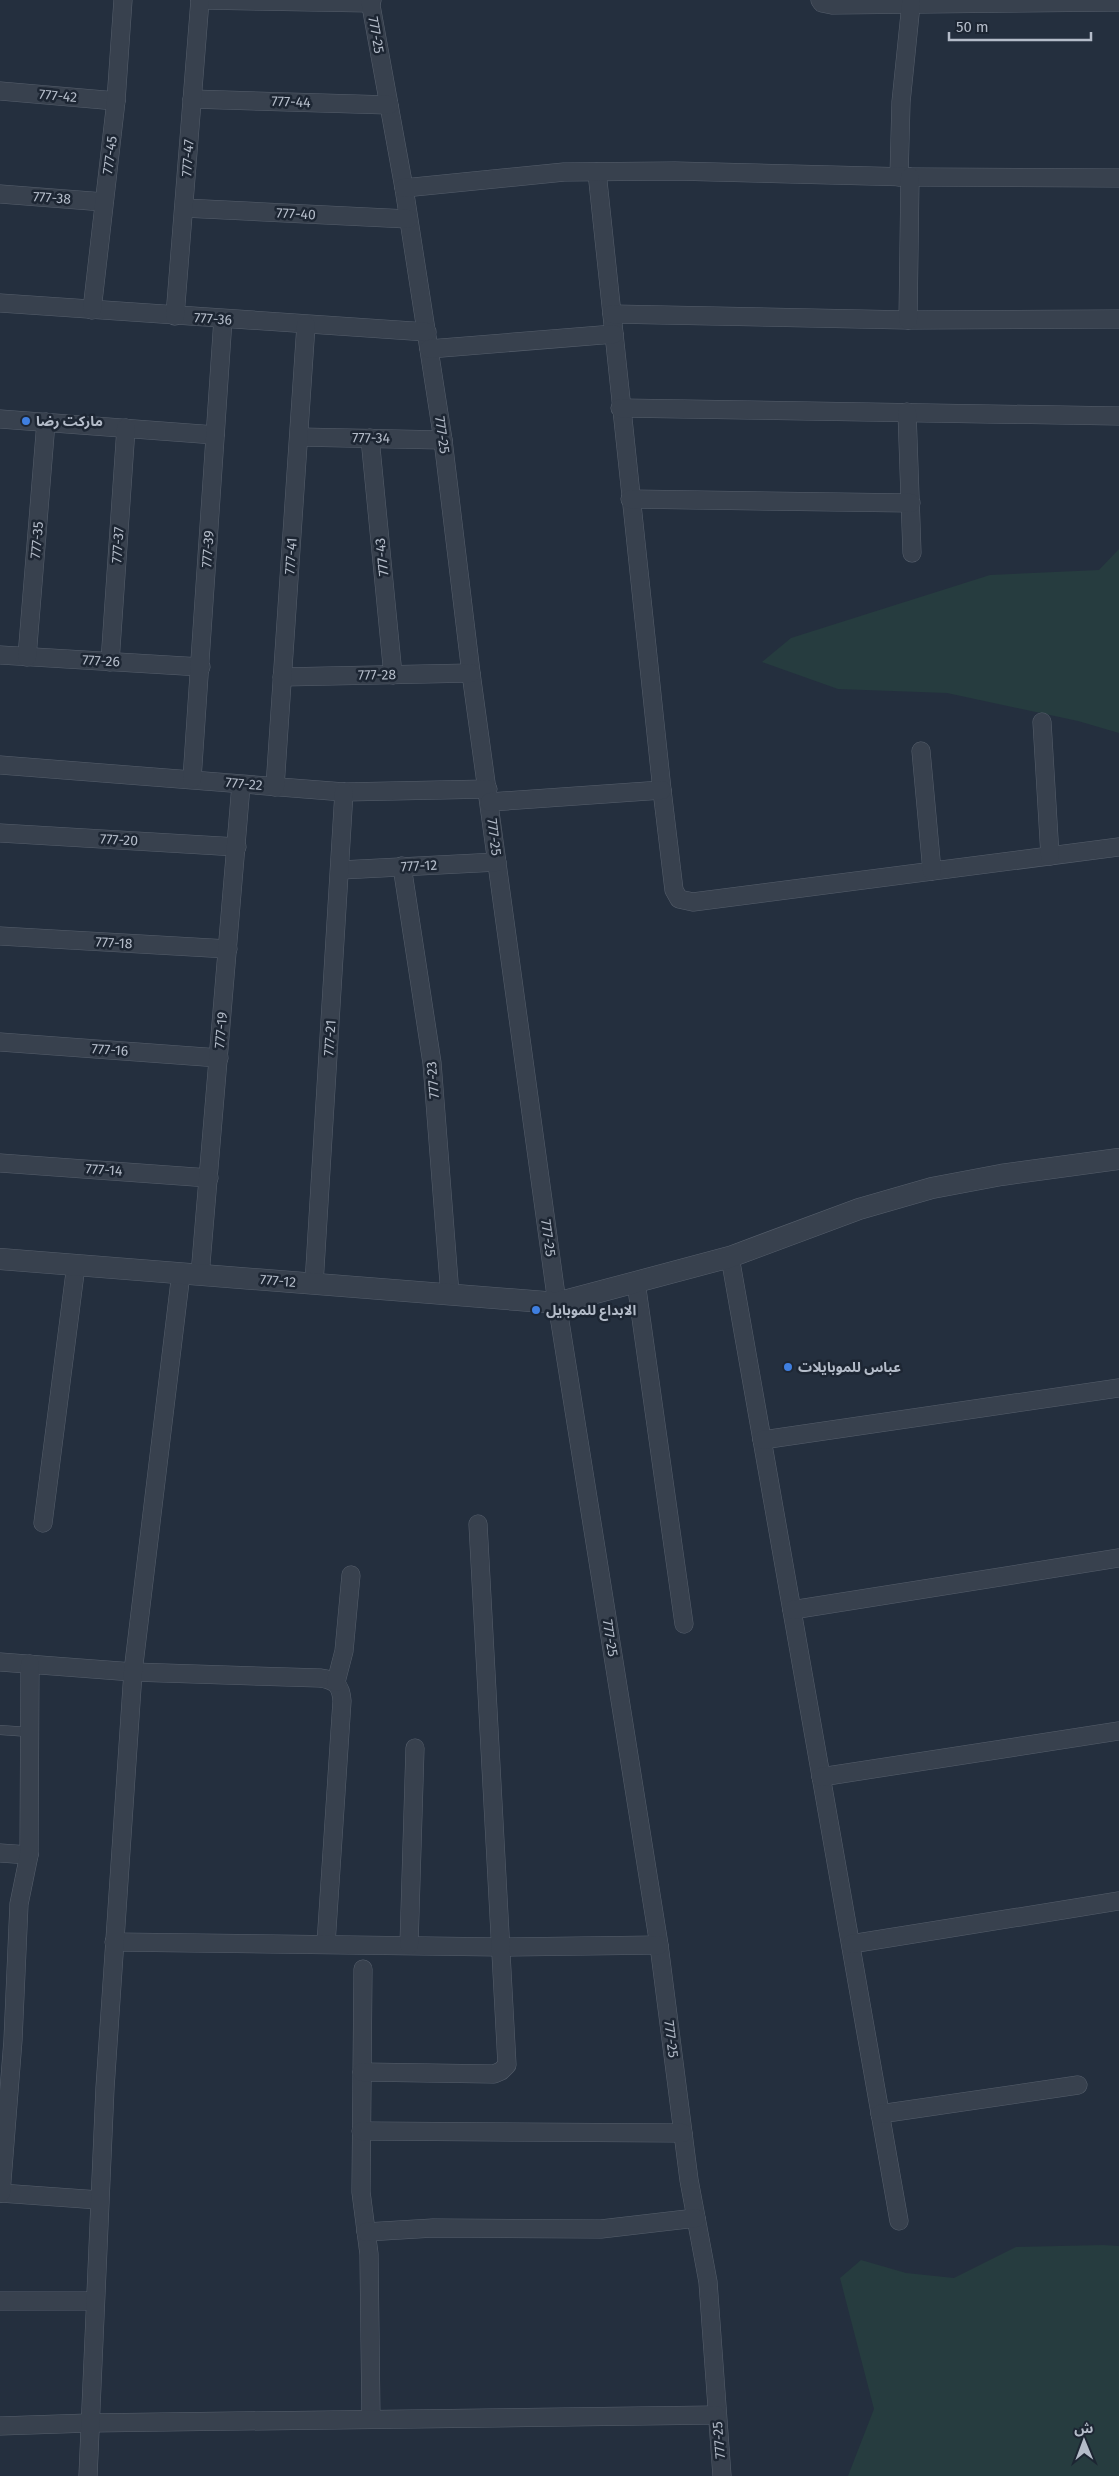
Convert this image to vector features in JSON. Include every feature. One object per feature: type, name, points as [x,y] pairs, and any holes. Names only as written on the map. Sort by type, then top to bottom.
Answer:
[{"type":"street","name":"777-45","points":[[92,310],[116,101],[123,0]]},
{"type":"street","points":[[200,0],[371,1]]},
{"type":"street","name":"777-47","points":[[176,316],[200,0]]},
{"type":"street","points":[[820,0],[822,3],[832,5],[1119,2]]},
{"type":"street","name":"777-25","points":[[371,1],[404,188],[443,440],[471,673],[557,1303],[659,1945],[683,2132],[708,2282],[716,2414],[722,2476]]},
{"type":"street","points":[[908,320],[901,102],[921,3]]},
{"type":"street","name":"777-42","points":[[0,91],[116,101]]},
{"type":"street","name":"777-44","points":[[192,99],[389,105]]},
{"type":"street","points":[[404,188],[564,172],[1119,178]]},
{"type":"street","points":[[597,172],[620,408],[662,790],[674,890],[679,899],[693,902],[1119,847]]},
{"type":"street","name":"777-38","points":[[0,194],[104,202]]},
{"type":"street","name":"777-40","points":[[184,208],[408,219]]},
{"type":"street","name":"777-36","points":[[0,303],[306,325],[428,341],[614,334]]},
{"type":"street","points":[[612,314],[908,320],[1119,319]]},
{"type":"street","name":"777-39","points":[[192,779],[223,319]]},
{"type":"street","name":"777-41","points":[[275,787],[306,325]]},
{"type":"street","points":[[620,408],[1119,416]]},
{"type":"street","points":[[907,412],[912,553]]},
{"type":"street","points":[[0,419],[215,435]]},
{"type":"street","name":"777-35","points":[[27,657],[46,422]]},
{"type":"street","name":"777-37","points":[[110,662],[126,428]]},
{"type":"street","name":"777-34","points":[[299,437],[443,440]]},
{"type":"street","name":"777-43","points":[[370,438],[393,675]]},
{"type":"street","points":[[630,499],[910,503]]},
{"type":"street","name":"777-26","points":[[0,655],[201,667]]},
{"type":"street","name":"777-28","points":[[282,677],[471,673]]},
{"type":"street","points":[[1042,722],[1050,856]]},
{"type":"street","points":[[921,752],[932,871]]},
{"type":"street","name":"777-22","points":[[0,765],[344,792],[489,796],[662,790]]},
{"type":"street","name":"777-19","points":[[88,2476],[99,2200],[114,1942],[133,1672],[190,1274],[209,1178],[241,785]]},
{"type":"street","name":"777-21","points":[[314,1284],[341,870],[344,792]]},
{"type":"street","name":"777-20","points":[[0,833],[237,847]]},
{"type":"street","name":"777-12","points":[[341,870],[497,862]]},
{"type":"street","name":"777-23","points":[[402,866],[432,1063],[450,1295]]},
{"type":"street","name":"777-18","points":[[0,936],[228,949]]},
{"type":"street","name":"777-16","points":[[0,1042],[219,1058]]},
{"type":"street","name":"777-12","points":[[0,1259],[557,1303],[730,1257],[859,1209],[932,1188],[1001,1175],[1119,1159]]},
{"type":"street","name":"777-14","points":[[0,1163],[209,1178]]},
{"type":"street","points":[[730,1257],[899,2221]]},
{"type":"street","points":[[43,1523],[76,1265]]},
{"type":"street","points":[[636,1282],[684,1624]]},
{"type":"street","points":[[762,1440],[1119,1388]]},
{"type":"street","points":[[362,2072],[494,2074],[501,2071],[507,2065],[478,1524]]},
{"type":"street","points":[[792,1610],[1119,1558]]},
{"type":"street","points":[[336,1682],[344,1650],[351,1575]]},
{"type":"street","points":[[0,1662],[133,1672],[320,1678],[336,1682],[340,1688],[342,1701],[326,1944]]},
{"type":"street","points":[[30,1664],[29,1855],[19,1904],[7,1984],[13,2040],[3,2122],[0,2193],[99,2200]]},
{"type":"street","points":[[821,1776],[1119,1731]]},
{"type":"street","points":[[409,1945],[415,1748]]},
{"type":"street","points":[[0,1853],[29,1855]]},
{"type":"street","points":[[851,1944],[1119,1901]]},
{"type":"street","points":[[114,1942],[501,1947],[659,1945]]},
{"type":"street","points":[[363,1969],[361,2192],[369,2254],[371,2419]]},
{"type":"street","points":[[880,2114],[1078,2085]]},
{"type":"street","points":[[361,2131],[683,2132]]},
{"type":"street","points":[[366,2232],[433,2228],[601,2229],[696,2218]]},
{"type":"street","points":[[0,2301],[94,2301]]},
{"type":"street","points":[[0,2426],[89,2423],[716,2414]]},
{"type":"lane","points":[[0,1730],[29,1732]]},
{"type":"green space","points":[[1119,549],[1119,733],[1078,721],[947,693],[838,689],[762,662],[791,638],[990,575],[1099,570]]},
{"type":"green space","points":[[1119,2246],[1119,2476],[848,2476],[874,2409],[840,2278],[861,2260],[906,2273],[954,2278],[1016,2247]]},
{"type":"place","name":"ماركت رضا","points":[[26,421]]},
{"type":"place","name":"الابداع للموبايل","points":[[536,1310]]},
{"type":"place","name":"عباس للموبايلات","points":[[788,1367]]}]
